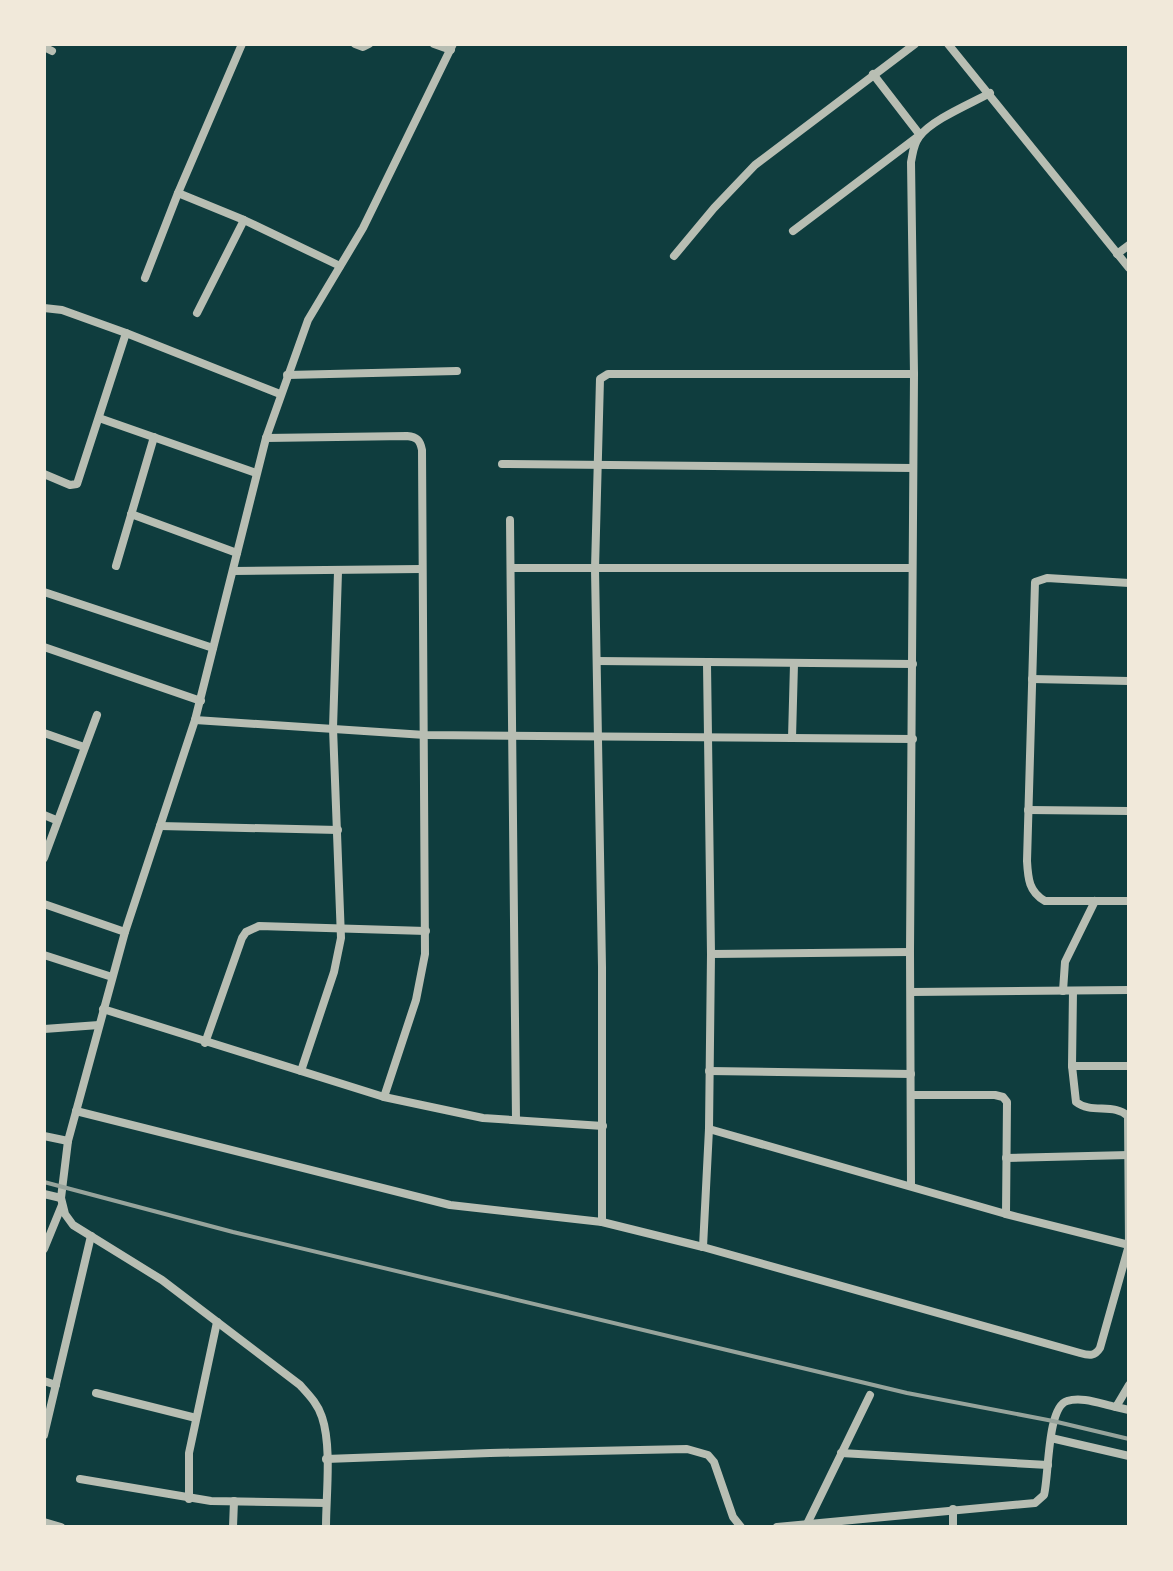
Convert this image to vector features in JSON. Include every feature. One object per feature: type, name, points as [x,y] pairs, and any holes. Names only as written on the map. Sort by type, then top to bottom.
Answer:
[{"type":"street","points":[[145,278],[242,44]]},
{"type":"street","points":[[355,44],[363,47],[369,44]]},
{"type":"street","points":[[44,1249],[62,1201],[68,1141],[103,1009],[201,701],[256,473],[280,394],[308,320],[363,228],[452,47],[434,44]]},
{"type":"street","points":[[674,256],[755,165],[915,44]]},
{"type":"street","points":[[948,44],[1129,268]]},
{"type":"street","points":[[873,74],[920,135]]},
{"type":"street","points":[[793,231],[920,135],[990,93]]},
{"type":"street","points":[[911,1185],[914,374],[911,162],[920,135]]},
{"type":"street","points":[[178,193],[244,220],[340,266]]},
{"type":"street","points":[[197,313],[244,220]]},
{"type":"street","points":[[1117,254],[1129,245]]},
{"type":"street","points":[[44,308],[62,310],[126,333],[280,394]]},
{"type":"street","points":[[44,474],[70,485],[77,484],[126,333]]},
{"type":"street","points":[[287,375],[457,371]]},
{"type":"street","points":[[602,1222],[595,569],[600,385],[603,375],[914,374]]},
{"type":"street","points":[[99,418],[256,473]]},
{"type":"street","points":[[116,566],[154,437]]},
{"type":"street","points":[[266,438],[415,437],[422,450],[426,931],[420,983],[384,1097]]},
{"type":"street","points":[[502,464],[913,468]]},
{"type":"street","points":[[131,514],[237,553]]},
{"type":"street","points":[[510,520],[516,1120]]},
{"type":"street","points":[[511,568],[912,568]]},
{"type":"street","points":[[233,571],[421,569]]},
{"type":"street","points":[[301,1071],[334,972],[341,927],[333,728],[338,572]]},
{"type":"street","points":[[1129,583],[1047,578],[1035,582],[1027,861],[1029,881],[1035,895],[1045,901],[1129,901]]},
{"type":"street","points":[[44,592],[213,648]]},
{"type":"street","points":[[44,647],[201,701]]},
{"type":"street","points":[[597,661],[913,664]]},
{"type":"street","points":[[703,1247],[709,1129],[711,954],[707,664]]},
{"type":"street","points":[[792,738],[794,664]]},
{"type":"street","points":[[1032,679],[1129,681]]},
{"type":"street","points":[[44,858],[97,715]]},
{"type":"street","points":[[195,720],[425,735],[913,739]]},
{"type":"street","points":[[44,733],[84,747]]},
{"type":"street","points":[[1028,810],[1129,811]]},
{"type":"street","points":[[44,815],[56,820]]},
{"type":"street","points":[[160,826],[338,830]]},
{"type":"street","points":[[1063,991],[1065,962],[1095,901]]},
{"type":"street","points":[[44,904],[125,932]]},
{"type":"street","points":[[205,1043],[246,932],[259,926],[426,931]]},
{"type":"street","points":[[711,954],[910,952]]},
{"type":"street","points":[[44,955],[112,977]]},
{"type":"street","points":[[911,992],[1129,990]]},
{"type":"street","points":[[76,1111],[450,1205],[602,1222],[703,1247],[1090,1356],[1100,1348],[1126,1269],[1129,1245],[1128,1116],[1124,1112],[1081,1106],[1076,1102],[1072,1066],[1073,991]]},
{"type":"street","points":[[103,1009],[384,1097],[462,1115],[603,1126]]},
{"type":"street","points":[[44,1029],[99,1025]]},
{"type":"street","points":[[1072,1066],[1129,1066]]},
{"type":"street","points":[[709,1071],[911,1074]]},
{"type":"street","points":[[912,1095],[1003,1097],[1007,1102],[1006,1214]]},
{"type":"street","points":[[709,1129],[1006,1214],[1129,1245]]},
{"type":"street","points":[[44,1136],[68,1141]]},
{"type":"street","points":[[1006,1158],[1129,1155]]},
{"type":"street","points":[[44,1194],[62,1201]]},
{"type":"street","points":[[62,1201],[65,1214],[73,1225],[162,1280],[314,1399],[322,1417],[326,1459],[326,1527]]},
{"type":"street","points":[[44,1435],[91,1236]]},
{"type":"street","points":[[189,1499],[188,1470],[196,1418],[217,1322]]},
{"type":"street","points":[[44,1381],[56,1385]]},
{"type":"street","points":[[1116,1407],[1129,1385]]},
{"type":"street","points":[[96,1393],[196,1418]]},
{"type":"street","points":[[807,1524],[870,1395]]},
{"type":"street","points":[[777,1527],[1041,1500],[1053,1421],[1062,1402],[1080,1400],[1129,1410]]},
{"type":"street","points":[[1051,1438],[1129,1456]]},
{"type":"street","points":[[326,1459],[687,1449],[708,1455],[714,1462],[733,1517],[741,1527]]},
{"type":"street","points":[[841,1453],[1048,1465]]},
{"type":"street","points":[[80,1479],[189,1499],[326,1503]]},
{"type":"street","points":[[233,1527],[234,1501]]},
{"type":"street","points":[[953,1509],[953,1527]]},
{"type":"street","points":[[44,1522],[61,1527]]},
{"type":"railway","points":[[44,1182],[233,1232],[907,1393],[1129,1439]]}]
